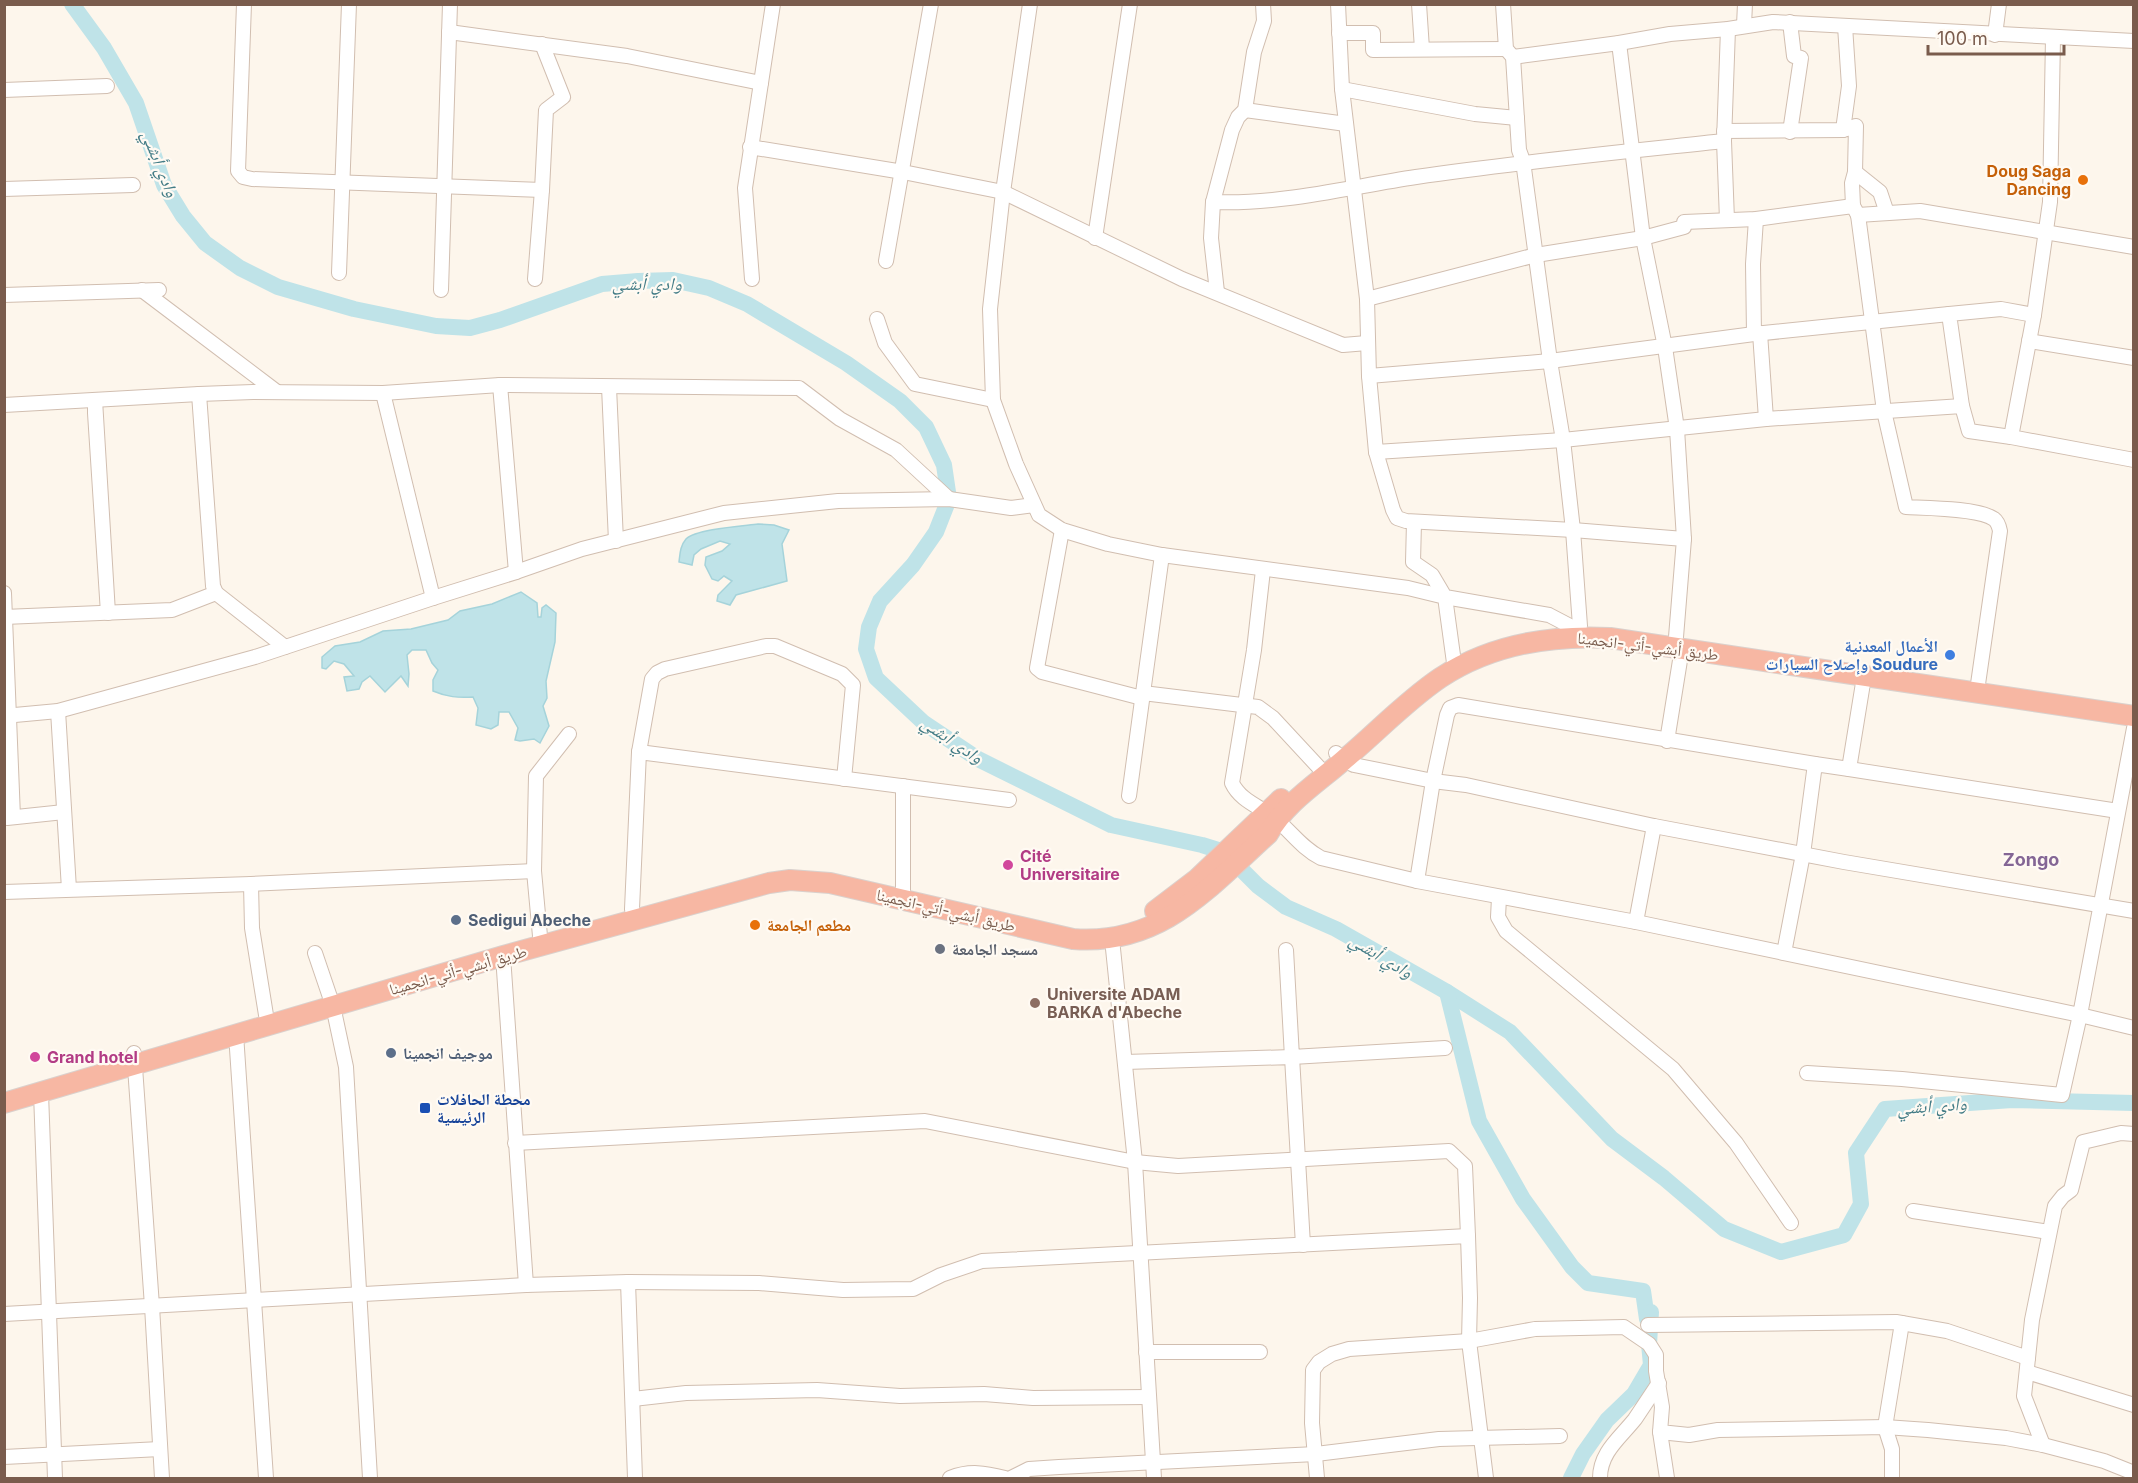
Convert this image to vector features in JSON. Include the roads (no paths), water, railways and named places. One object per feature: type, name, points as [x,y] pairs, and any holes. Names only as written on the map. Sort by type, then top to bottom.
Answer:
[{"type":"highway","points":[[4,1090],[236,1034],[332,1001],[429,973],[540,936],[633,915],[749,876],[788,867],[822,870],[903,894],[1064,926],[1085,928],[1124,925],[1195,890],[1322,770],[1340,757],[1408,689],[1492,641],[1528,631],[1575,626],[1611,627],[1679,643],[2133,706]]},
{"type":"highway","name":"طريق أبشي-أتي-انجمينا","points":[[1454,664],[1529,643],[1566,637],[1679,643]]},
{"type":"highway","points":[[1817,663],[1864,677],[2133,716]]},
{"type":"highway","name":"طريق أبشي-أتي-انجمينا","points":[[903,894],[1073,939],[1112,939],[1156,925],[1195,890]]},
{"type":"highway","name":"طريق أبشي-أتي-انجمينا","points":[[429,973],[503,956],[633,915]]},
{"type":"highway","points":[[4,1102],[41,1093],[135,1058],[266,1015],[332,1001]]},
{"type":"street","points":[[244,4],[238,171],[243,177],[343,184],[445,185],[542,190]]},
{"type":"street","points":[[339,273],[349,4]]},
{"type":"street","points":[[441,290],[450,4]]},
{"type":"street","points":[[752,279],[745,188],[773,4]]},
{"type":"street","points":[[886,261],[931,4]]},
{"type":"street","points":[[1030,4],[1003,192],[990,309],[993,400],[1039,515],[1062,530],[1108,544],[1162,555],[1263,570],[1408,588],[1445,597],[1549,615],[1575,626],[1573,530],[1563,440],[1523,161],[1519,150],[1503,4]]},
{"type":"street","points":[[1095,238],[1130,4]]},
{"type":"street","points":[[1218,292],[1211,238],[1213,202],[1232,130],[1238,117],[1245,110],[1254,52],[1264,21],[1263,4]]},
{"type":"street","points":[[1338,4],[1342,89],[1367,299],[1367,343],[1376,452],[1397,518],[1414,522],[1684,538]]},
{"type":"street","points":[[1419,4],[1422,49]]},
{"type":"street","points":[[1744,26],[1745,4]]},
{"type":"street","points":[[1995,34],[2000,4]]},
{"type":"street","points":[[1339,33],[1373,33],[1373,50],[1422,49],[1509,53],[1619,43],[1670,34],[1773,22],[2133,41]]},
{"type":"street","points":[[1790,22],[1794,56],[1801,58],[1791,132]]},
{"type":"street","points":[[1843,130],[1850,86],[1845,26]]},
{"type":"street","points":[[1727,220],[1724,136],[1728,28]]},
{"type":"street","points":[[449,32],[627,56],[761,83]]},
{"type":"street","points":[[2011,437],[2034,315],[2050,202],[2053,38]]},
{"type":"street","points":[[1619,43],[1643,238],[1665,347],[1677,429],[1684,538],[1679,643],[1667,741]]},
{"type":"street","points":[[536,279],[546,110],[563,97],[542,44]]},
{"type":"street","points":[[4,90],[107,86]]},
{"type":"street","points":[[1342,89],[1475,114],[1517,118]]},
{"type":"street","points":[[1245,110],[1346,124]]},
{"type":"street","points":[[1213,202],[1244,203],[1280,200],[1354,186],[1523,161],[1633,150],[1724,136],[1843,130],[1856,126],[1856,172],[1852,183],[1884,411],[1906,507],[1965,511],[1993,517],[1998,522],[2000,531],[1978,684]]},
{"type":"street","points":[[750,147],[903,172],[1003,192],[1182,279],[1343,345],[1367,343]]},
{"type":"street","points":[[1856,172],[1880,192],[1887,213]]},
{"type":"street","points":[[4,189],[133,185]]},
{"type":"street","points":[[1367,299],[1536,255],[1643,238],[1684,227],[1684,222],[1756,219],[1856,210],[1887,213],[1920,211],[2133,247]]},
{"type":"street","points":[[1756,219],[1753,264],[1757,334],[1766,419]]},
{"type":"street","points":[[142,290],[277,392]]},
{"type":"street","points":[[4,295],[159,290]]},
{"type":"street","points":[[1369,376],[1550,361],[1757,334],[2001,309],[2034,315]]},
{"type":"street","points":[[1948,314],[1962,406],[1969,431],[2133,460]]},
{"type":"street","points":[[877,319],[885,343],[915,384],[993,400]]},
{"type":"street","points":[[2029,341],[2133,358]]},
{"type":"street","points":[[500,385],[516,572]]},
{"type":"street","points":[[4,405],[199,394],[383,393],[500,385],[799,388],[840,419],[896,450],[949,499]]},
{"type":"street","points":[[609,387],[616,541]]},
{"type":"street","points":[[383,393],[433,598]]},
{"type":"street","points":[[199,394],[213,586],[216,593],[285,646]]},
{"type":"street","points":[[95,400],[108,613]]},
{"type":"street","points":[[1376,452],[1563,440],[1766,419],[1962,406]]},
{"type":"street","points":[[6,716],[58,711],[255,657],[582,549],[724,513],[838,501],[949,499],[1011,508],[1034,505]]},
{"type":"street","points":[[1414,522],[1413,562],[1432,575],[1445,597],[1454,664]]},
{"type":"street","points":[[1062,530],[1037,668],[1042,672],[1142,696],[1258,707],[1266,711],[1322,770]]},
{"type":"street","points":[[1129,796],[1162,555]]},
{"type":"street","points":[[1263,570],[1254,650],[1232,783],[1237,792],[1267,822],[1321,858],[1417,881],[1636,922],[2133,1028]]},
{"type":"street","points":[[4,592],[9,818],[64,812]]},
{"type":"street","points":[[5,617],[172,610],[216,593]]},
{"type":"street","points":[[633,915],[639,752],[652,679],[657,673],[665,669],[766,646],[775,646],[842,674],[849,678],[853,685],[844,778]]},
{"type":"street","points":[[1849,769],[1864,677]]},
{"type":"street","points":[[1417,881],[1446,715],[1450,708],[1458,705],[1667,741],[2118,811]]},
{"type":"street","points":[[58,711],[69,889]]},
{"type":"street","points":[[1808,1073],[1902,1079],[2062,1095],[2080,1015],[2133,728]]},
{"type":"street","points":[[540,936],[534,871],[536,776],[568,734]]},
{"type":"street","points":[[639,752],[1009,800]]},
{"type":"street","points":[[1340,757],[1354,765],[1433,781],[1466,785],[1654,826],[2133,911]]},
{"type":"street","points":[[1784,953],[1803,854],[1815,764]]},
{"type":"street","points":[[903,786],[903,894]]},
{"type":"street","points":[[1636,922],[1654,826]]},
{"type":"street","points":[[4,892],[534,871]]},
{"type":"street","points":[[250,884],[252,928],[266,1015]]},
{"type":"street","points":[[1499,897],[1497,917],[1506,931],[1673,1069],[1736,1143],[1791,1223]]},
{"type":"street","points":[[1112,939],[1135,1162],[1154,1479]]},
{"type":"street","points":[[1286,950],[1303,1245]]},
{"type":"street","points":[[315,954],[332,1001],[346,1067],[370,1479]]},
{"type":"street","points":[[503,956],[526,1285]]},
{"type":"street","points":[[236,1034],[266,1479]]},
{"type":"street","points":[[1125,1062],[1293,1057],[1445,1048]]},
{"type":"street","points":[[135,1058],[162,1479]]},
{"type":"street","points":[[41,1093],[55,1479]]},
{"type":"street","points":[[515,1143],[925,1121],[1135,1162],[1178,1166],[1449,1151],[1465,1166],[1470,1298],[1469,1341],[1484,1475]]},
{"type":"street","points":[[2043,1445],[2024,1396],[2032,1320],[2055,1206],[2071,1190],[2083,1142],[2121,1133],[2133,1134]]},
{"type":"street","points":[[1913,1211],[2049,1232]]},
{"type":"street","points":[[4,1314],[526,1285],[628,1282],[759,1283],[843,1290],[913,1289],[942,1275],[982,1261],[1468,1236]]},
{"type":"street","points":[[628,1282],[635,1479]]},
{"type":"street","points":[[1892,1479],[1892,1449],[1884,1427],[1902,1323]]},
{"type":"street","points":[[1648,1325],[1902,1323],[1947,1331],[2133,1405]]},
{"type":"street","points":[[1317,1479],[1312,1423],[1313,1370],[1319,1362],[1332,1354],[1349,1349],[1469,1341],[1535,1329],[1624,1327],[1650,1344],[1656,1355],[1662,1407],[1660,1432],[1667,1479]]},
{"type":"street","points":[[1146,1352],[1260,1352]]},
{"type":"street","points":[[1600,1479],[1600,1467],[1605,1454],[1634,1419],[1659,1383]]},
{"type":"street","points":[[633,1399],[686,1393],[806,1390],[900,1396],[984,1394],[1033,1398],[1149,1397]]},
{"type":"street","points":[[1660,1432],[1689,1435],[1718,1430],[1884,1427],[2006,1438],[2104,1461],[2133,1473]]},
{"type":"street","points":[[1011,1479],[1029,1469],[1316,1454],[1439,1439],[1560,1436]]},
{"type":"street","points":[[4,1457],[159,1449]]},
{"type":"street","points":[[950,1479],[963,1473],[974,1472],[1005,1479]]},
{"type":"water","points":[[758,524],[774,525],[789,530],[782,544],[787,581],[736,595],[730,605],[717,601],[718,595],[732,581],[724,576],[718,581],[712,579],[705,565],[706,557],[722,551],[730,544],[720,541],[701,549],[694,555],[692,565],[679,562],[683,544],[691,536],[709,530]]},
{"type":"water","points":[[521,592],[537,603],[538,617],[541,617],[542,608],[546,605],[556,613],[555,642],[546,681],[547,698],[543,706],[549,726],[540,743],[534,739],[515,740],[518,728],[509,712],[499,712],[498,725],[491,729],[476,725],[478,708],[473,697],[453,697],[433,691],[433,680],[438,670],[426,650],[412,650],[407,655],[408,686],[401,676],[385,692],[370,676],[362,682],[359,689],[347,691],[344,677],[354,676],[344,664],[334,661],[326,669],[322,668],[322,657],[335,646],[360,642],[383,631],[411,629],[448,620],[460,611],[492,604]]},
{"type":"waterway","name":"وادي أبشي","points":[[72,4],[104,48],[136,103],[164,185],[183,216],[205,243],[240,268],[278,287],[354,309],[436,326],[470,328],[500,320],[602,284],[673,280],[709,288],[747,304],[846,363],[900,401],[926,427],[944,465],[949,499],[936,532],[913,565],[880,601],[869,627],[866,649],[876,678],[924,723],[978,759],[1111,825],[1218,850],[1230,858],[1258,886],[1286,907],[1336,929],[1447,992],[1510,1032],[1612,1139],[1664,1178],[1724,1229],[1781,1252],[1844,1235],[1861,1204],[1856,1153],[1885,1109],[2012,1100],[2134,1103]]},
{"type":"waterway","points":[[1447,992],[1479,1121],[1523,1199],[1572,1267],[1588,1283],[1643,1291],[1647,1319]]},
{"type":"waterway","points":[[1571,1478],[1583,1454],[1607,1420],[1634,1394],[1651,1365],[1649,1344],[1651,1312]]},
{"type":"place","name":"Doug Saga Dancing","points":[[2083,180]]},
{"type":"place","name":"الأعمال المعدنية وإصلاح السيارات Soudure","points":[[1950,655]]},
{"type":"place","name":"Cité Universitaire","points":[[1008,865]]},
{"type":"place","name":"Sedigui Abeche","points":[[456,920]]},
{"type":"place","name":"مطعم الجامعة","points":[[755,925]]},
{"type":"place","name":"مسجد الجامعة","points":[[940,949]]},
{"type":"place","name":"Universite ADAM BARKA d'Abeche","points":[[1035,1003]]},
{"type":"place","name":"موجيف انجمينا","points":[[391,1053]]},
{"type":"place","name":"Grand hotel","points":[[35,1057]]},
{"type":"place","name":"محطة الحافلات الرئيسية","points":[[425,1108]]},
{"type":"district","name":"Zongo","points":[[2031,860]]}]
